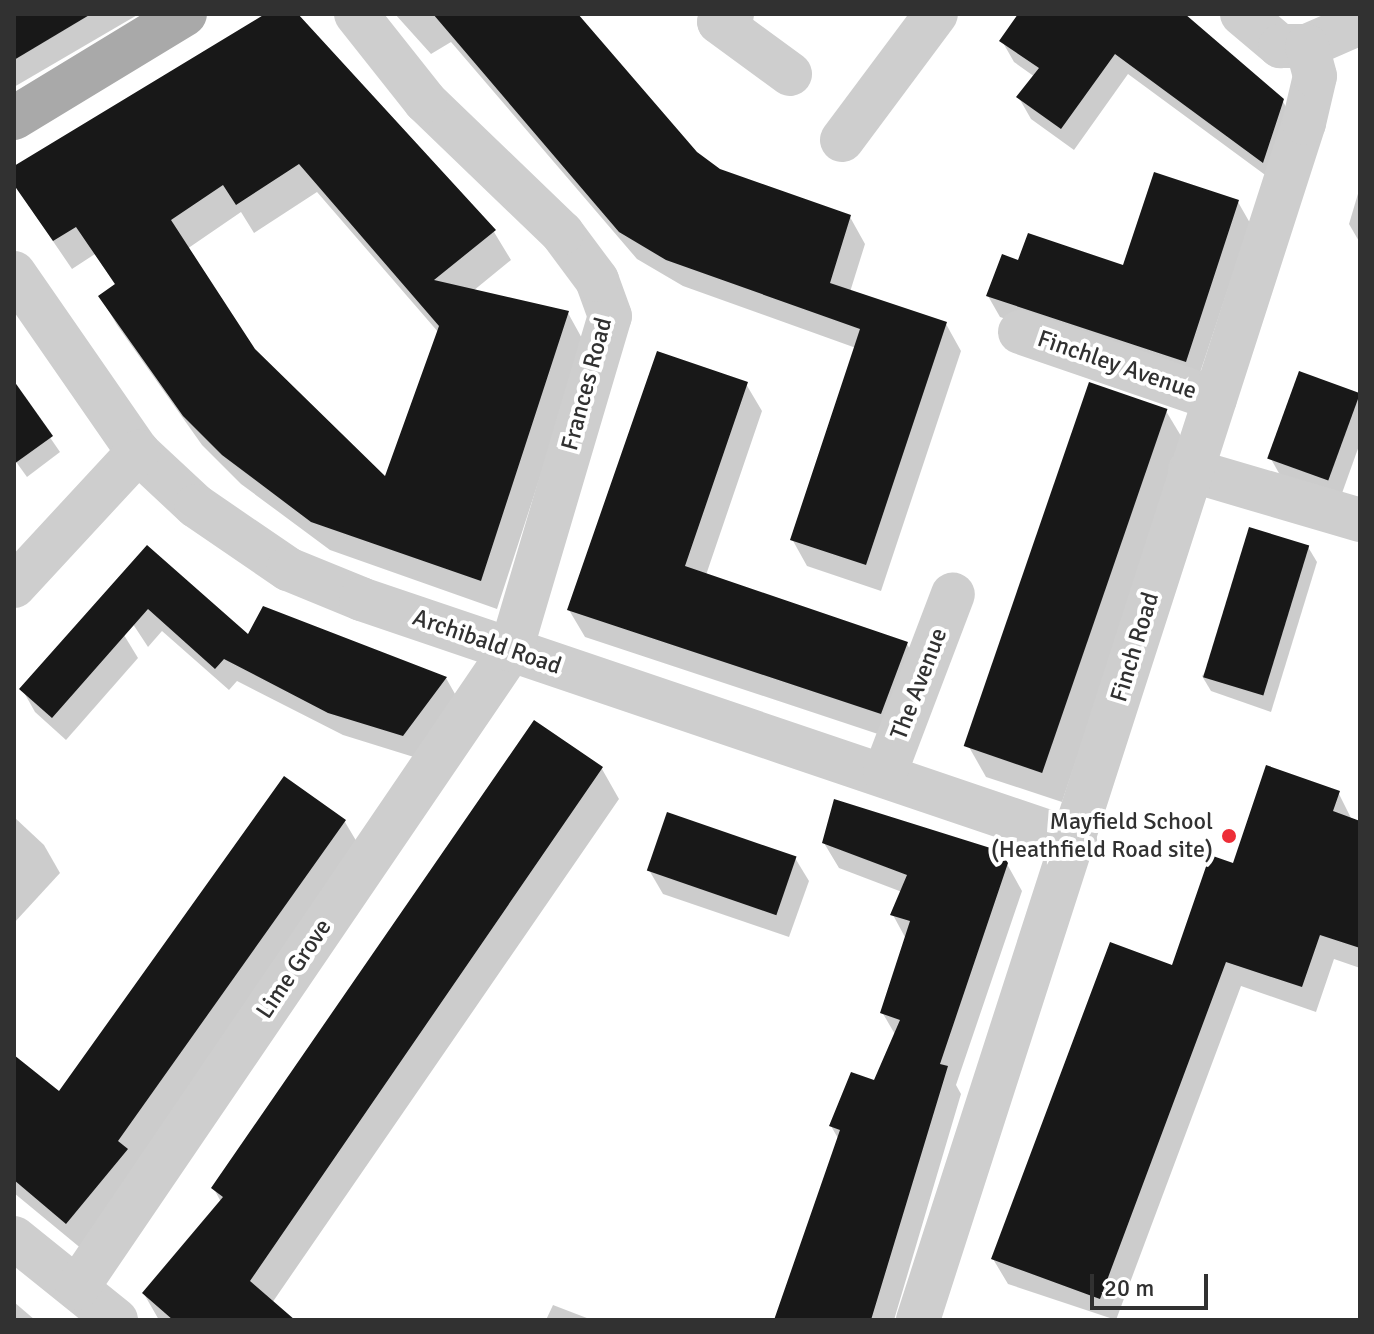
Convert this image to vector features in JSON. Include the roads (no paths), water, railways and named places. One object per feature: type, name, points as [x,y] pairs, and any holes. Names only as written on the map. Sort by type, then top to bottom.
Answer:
[{"type":"main road","points":[[14,118],[185,14]]},
{"type":"street","name":"Frances Road","points":[[356,14],[425,101],[562,233],[597,280],[610,316],[511,650]]},
{"type":"street","points":[[842,140],[936,14]]},
{"type":"street","points":[[1242,14],[1280,46],[1316,30],[1360,23]]},
{"type":"street","points":[[719,17],[790,74]]},
{"type":"street","name":"Finch Road","points":[[918,1320],[1075,841],[1190,470],[1304,123],[1315,76],[1316,30]]},
{"type":"street","name":"Archibald Road","points":[[14,273],[138,452],[196,506],[288,569],[511,650],[885,773],[1075,841]]},
{"type":"street","name":"Finchley Avenue","points":[[1020,332],[1215,399]]},
{"type":"street","points":[[14,586],[138,452]]},
{"type":"street","points":[[1190,470],[1360,520]]},
{"type":"street","name":"The Avenue","points":[[885,773],[953,594]]},
{"type":"street","name":"Lime Grove","points":[[77,1288],[511,650]]},
{"type":"street","points":[[14,1238],[116,1320]]},
{"type":"place","name":"Mayfield School (Heathfield Road site)","points":[[1229,836]]}]
